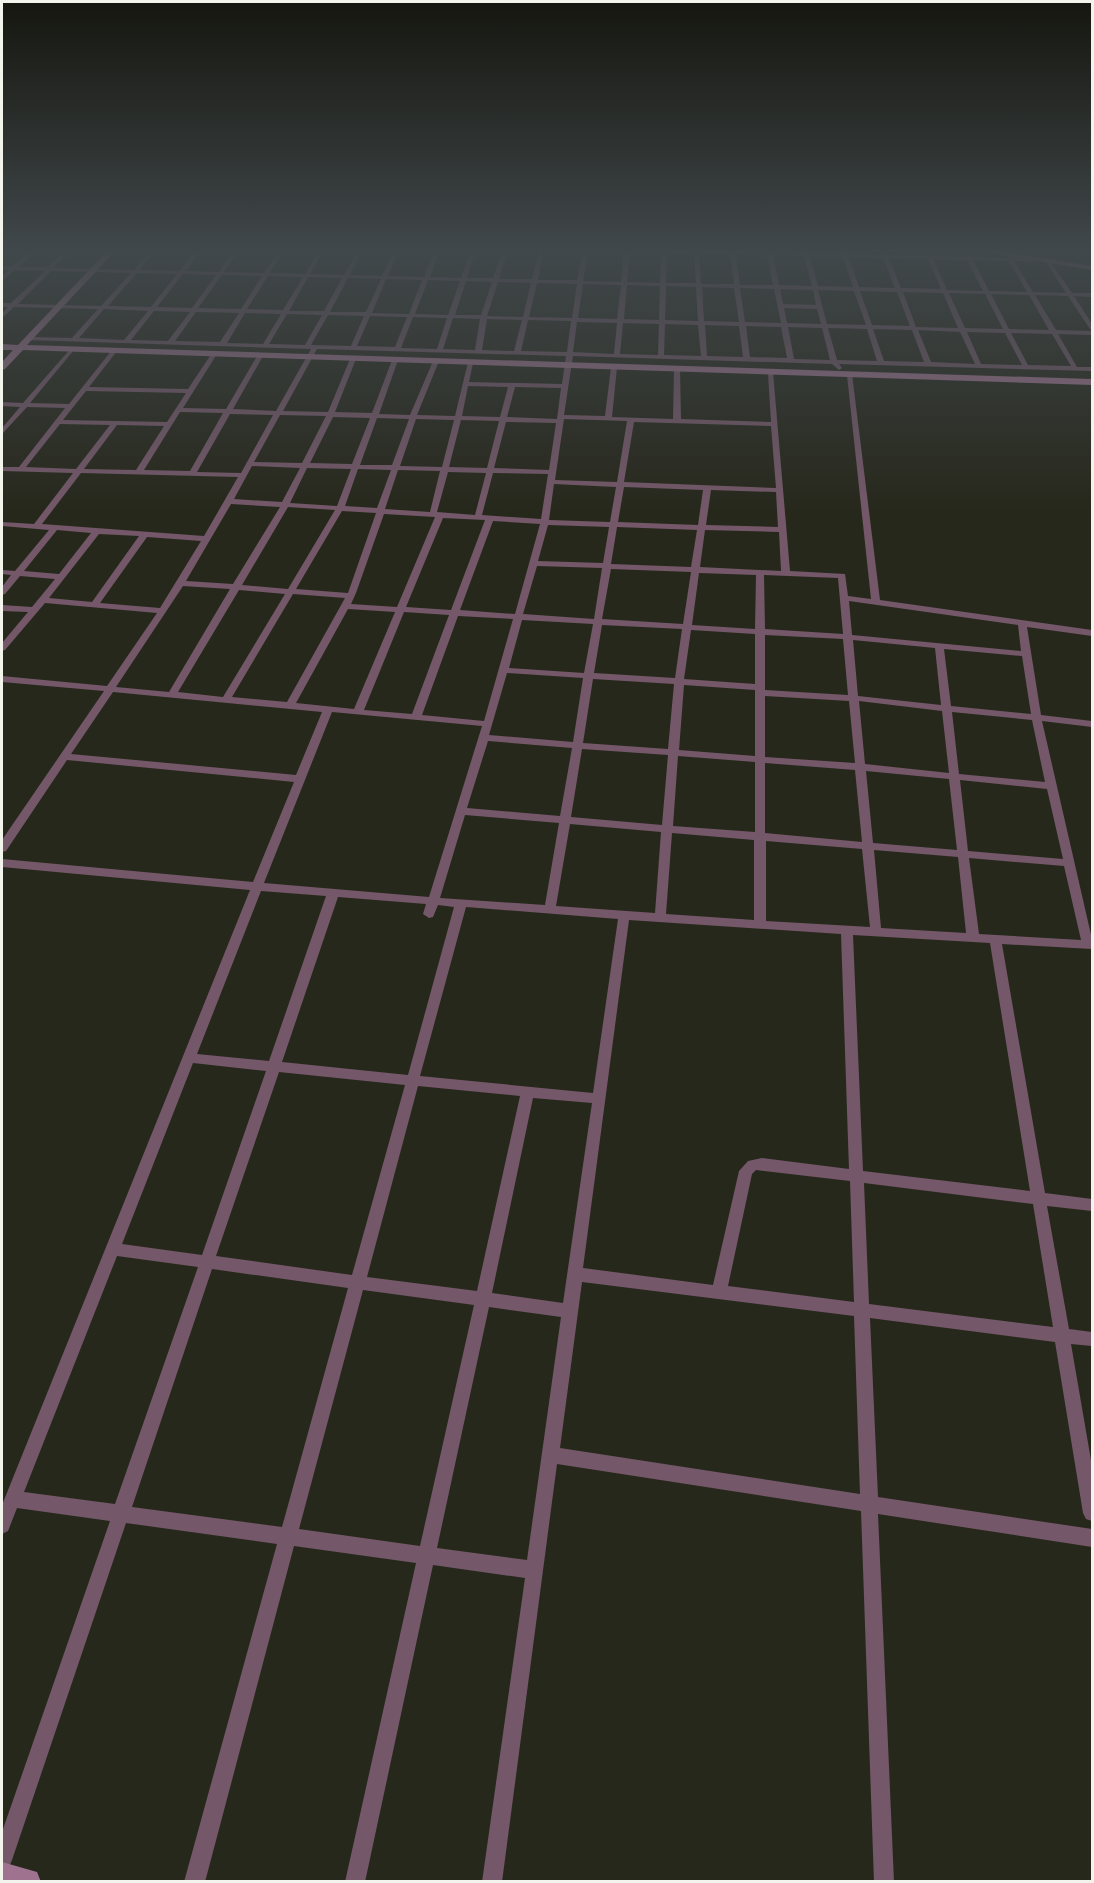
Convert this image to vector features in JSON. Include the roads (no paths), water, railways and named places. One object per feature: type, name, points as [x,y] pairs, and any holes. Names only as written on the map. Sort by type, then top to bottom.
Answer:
[{"type":"street","points":[[2,432],[79,337]]},
{"type":"street","points":[[126,342],[130,337]]},
{"type":"street","points":[[170,343],[175,337]]},
{"type":"street","points":[[222,345],[227,337]]},
{"type":"street","points":[[266,346],[271,337]]},
{"type":"street","points":[[2,848],[163,611],[279,413],[310,357],[315,337]]},
{"type":"street","points":[[172,695],[285,505],[330,415],[360,337]]},
{"type":"street","points":[[397,350],[403,337]]},
{"type":"street","points":[[439,351],[444,337]]},
{"type":"street","points":[[478,352],[481,337]]},
{"type":"street","points":[[517,353],[521,337]]},
{"type":"street","points":[[429,914],[488,723],[545,522],[572,337]]},
{"type":"street","points":[[617,356],[619,337]]},
{"type":"street","points":[[661,357],[662,337]]},
{"type":"street","points":[[702,337],[704,358]]},
{"type":"street","points":[[744,337],[747,359]]},
{"type":"street","points":[[786,337],[791,360]]},
{"type":"street","points":[[828,337],[834,362],[846,375],[876,602]]},
{"type":"street","points":[[873,337],[881,363]]},
{"type":"street","points":[[917,337],[928,364]]},
{"type":"street","points":[[966,337],[979,366]]},
{"type":"street","points":[[1011,337],[1026,367]]},
{"type":"street","points":[[1057,337],[1075,368]]},
{"type":"street","points":[[2,339],[29,339],[114,351],[260,356],[310,357],[397,350],[1092,369]]},
{"type":"street","points":[[2,367],[29,339]]},
{"type":"street","points":[[2,347],[126,342],[311,347],[395,360],[436,362],[1092,382]]},
{"type":"street","points":[[21,469],[114,351]]},
{"type":"street","points":[[138,472],[214,354]]},
{"type":"street","points":[[192,474],[260,356]]},
{"type":"street","points":[[226,700],[340,508],[395,360]]},
{"type":"street","points":[[290,706],[350,596],[382,511],[413,417],[436,362]]},
{"type":"street","points":[[358,712],[401,610],[436,514],[470,363]]},
{"type":"street","points":[[608,418],[614,367]]},
{"type":"street","points":[[1056,368],[1061,381]]},
{"type":"street","points":[[677,369],[677,421]]},
{"type":"street","points":[[771,373],[786,574]]},
{"type":"street","points":[[466,384],[564,386]]},
{"type":"street","points":[[478,517],[512,385]]},
{"type":"street","points":[[85,388],[191,391]]},
{"type":"street","points":[[2,404],[71,406]]},
{"type":"street","points":[[179,410],[458,419],[608,418],[775,424]]},
{"type":"street","points":[[550,910],[631,419]]},
{"type":"street","points":[[58,422],[169,424]]},
{"type":"street","points":[[36,527],[115,423]]},
{"type":"street","points":[[250,464],[552,472]]},
{"type":"street","points":[[2,469],[243,475]]},
{"type":"street","points":[[551,482],[780,490]]},
{"type":"street","points":[[660,918],[679,682],[707,488]]},
{"type":"street","points":[[229,501],[545,522],[783,530]]},
{"type":"street","points":[[416,717],[490,518]]},
{"type":"street","points":[[2,534],[6,525],[207,538]]},
{"type":"street","points":[[2,592],[55,528]]},
{"type":"street","points":[[2,648],[62,577],[97,531]]},
{"type":"street","points":[[93,605],[145,534]]},
{"type":"street","points":[[533,563],[842,576],[876,933]]},
{"type":"street","points":[[2,572],[62,577]]},
{"type":"street","points":[[760,573],[760,925]]},
{"type":"street","points":[[180,583],[350,596]]},
{"type":"street","points":[[844,598],[1092,633]]},
{"type":"street","points":[[43,600],[163,611]]},
{"type":"street","points":[[345,606],[848,637],[1028,654]]},
{"type":"street","points":[[2,608],[34,610]]},
{"type":"street","points":[[2,863],[256,889],[876,933],[1090,945],[1036,718],[1022,623]]},
{"type":"street","points":[[939,646],[973,938]]},
{"type":"street","points":[[503,670],[679,682],[1092,723]]},
{"type":"street","points":[[2,679],[488,723]]},
{"type":"street","points":[[2,1525],[328,709]]},
{"type":"street","points":[[483,738],[1052,786]]},
{"type":"street","points":[[63,756],[300,779]]},
{"type":"street","points":[[461,811],[1070,863]]},
{"type":"street","points":[[2,1860],[333,894]]},
{"type":"street","points":[[194,1881],[461,903]]},
{"type":"street","points":[[492,1881],[624,915]]},
{"type":"street","points":[[847,931],[884,1881]]},
{"type":"street","points":[[995,939],[1092,1513]]},
{"type":"street","points":[[189,1058],[600,1099]]},
{"type":"street","points":[[355,1881],[528,1092]]},
{"type":"street","points":[[719,1292],[746,1171],[753,1165],[857,1174],[1092,1205]]},
{"type":"street","points":[[112,1249],[570,1311]]},
{"type":"street","points":[[575,1274],[1092,1339]]},
{"type":"street","points":[[550,1455],[1092,1538]]},
{"type":"street","points":[[12,1499],[535,1570]]},
{"type":"street","points":[[2,1876],[27,1881]]}]
